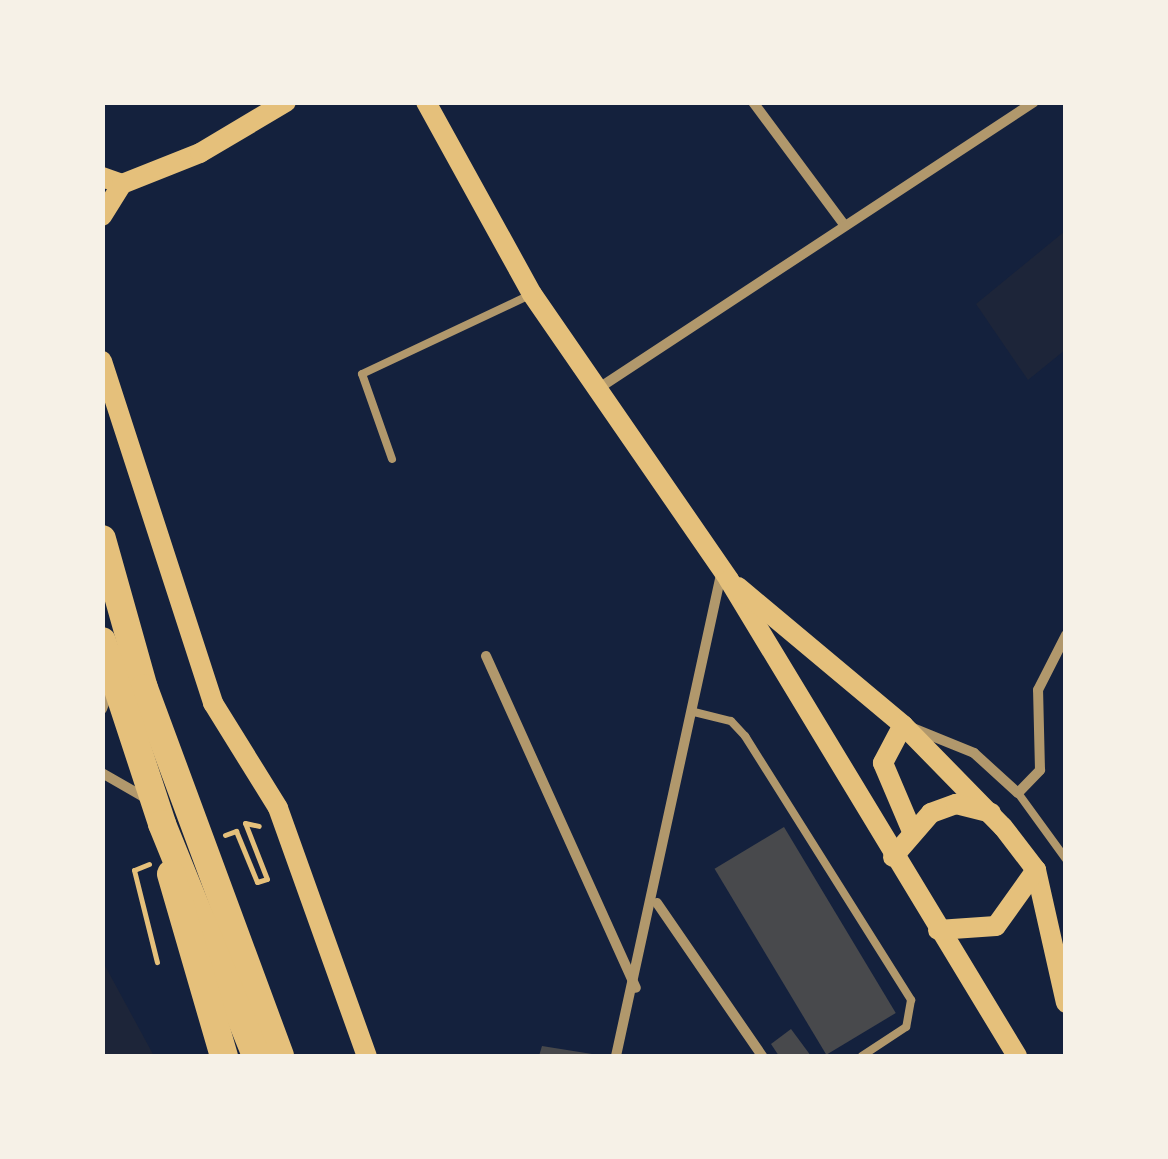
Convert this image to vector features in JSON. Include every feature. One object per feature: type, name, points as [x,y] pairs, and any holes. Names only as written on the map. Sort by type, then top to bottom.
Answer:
[{"type":"highway","points":[[102,538],[144,688],[280,1056]]},
{"type":"highway","points":[[102,641],[159,815],[256,1056]]},
{"type":"highway","points":[[159,815],[177,912],[224,1056]]},
{"type":"main road","points":[[102,216],[112,180],[200,153],[286,102]]},
{"type":"main road","points":[[426,102],[532,294],[725,575],[1017,1056]]},
{"type":"main road","points":[[102,361],[213,703],[278,808],[367,1056]]},
{"type":"main road","points":[[725,575],[903,724],[992,813],[1036,870],[1066,1003]]},
{"type":"main road","points":[[903,724],[883,763],[910,828]]},
{"type":"main road","points":[[894,857],[910,828],[956,804],[992,813]]},
{"type":"main road","points":[[938,930],[996,926],[1036,870]]},
{"type":"street","points":[[753,102],[844,226]]},
{"type":"street","points":[[595,391],[1034,102]]},
{"type":"street","points":[[616,1056],[656,903],[725,575]]},
{"type":"street","points":[[903,724],[974,753],[1018,793],[1040,770],[1038,690],[1066,636]]},
{"type":"street","points":[[486,656],[636,988]]},
{"type":"street","points":[[102,709],[114,678]]},
{"type":"street","points":[[102,773],[159,815]]},
{"type":"street","points":[[656,903],[762,1056]]},
{"type":"lane","points":[[392,459],[362,374],[532,294]]},
{"type":"lane","points":[[694,712],[745,736],[911,1000],[906,1027],[862,1056]]},
{"type":"lane","points":[[1018,793],[1066,859]]},
{"type":"path","points":[[257,882],[267,879],[245,823],[258,822],[265,838]]},
{"type":"path","points":[[148,928],[157,962]]},
{"type":"shaded area","points":[[1065,231],[1065,350],[1028,380],[976,304]]},
{"type":"shaded area","points":[[103,962],[154,1056],[103,1056]]},
{"type":"building","points":[[784,827],[896,1013],[826,1055],[715,869]]},
{"type":"building","points":[[791,1029],[811,1056],[779,1056],[771,1044]]},
{"type":"building","points":[[542,1046],[592,1054],[592,1056],[539,1056]]}]
